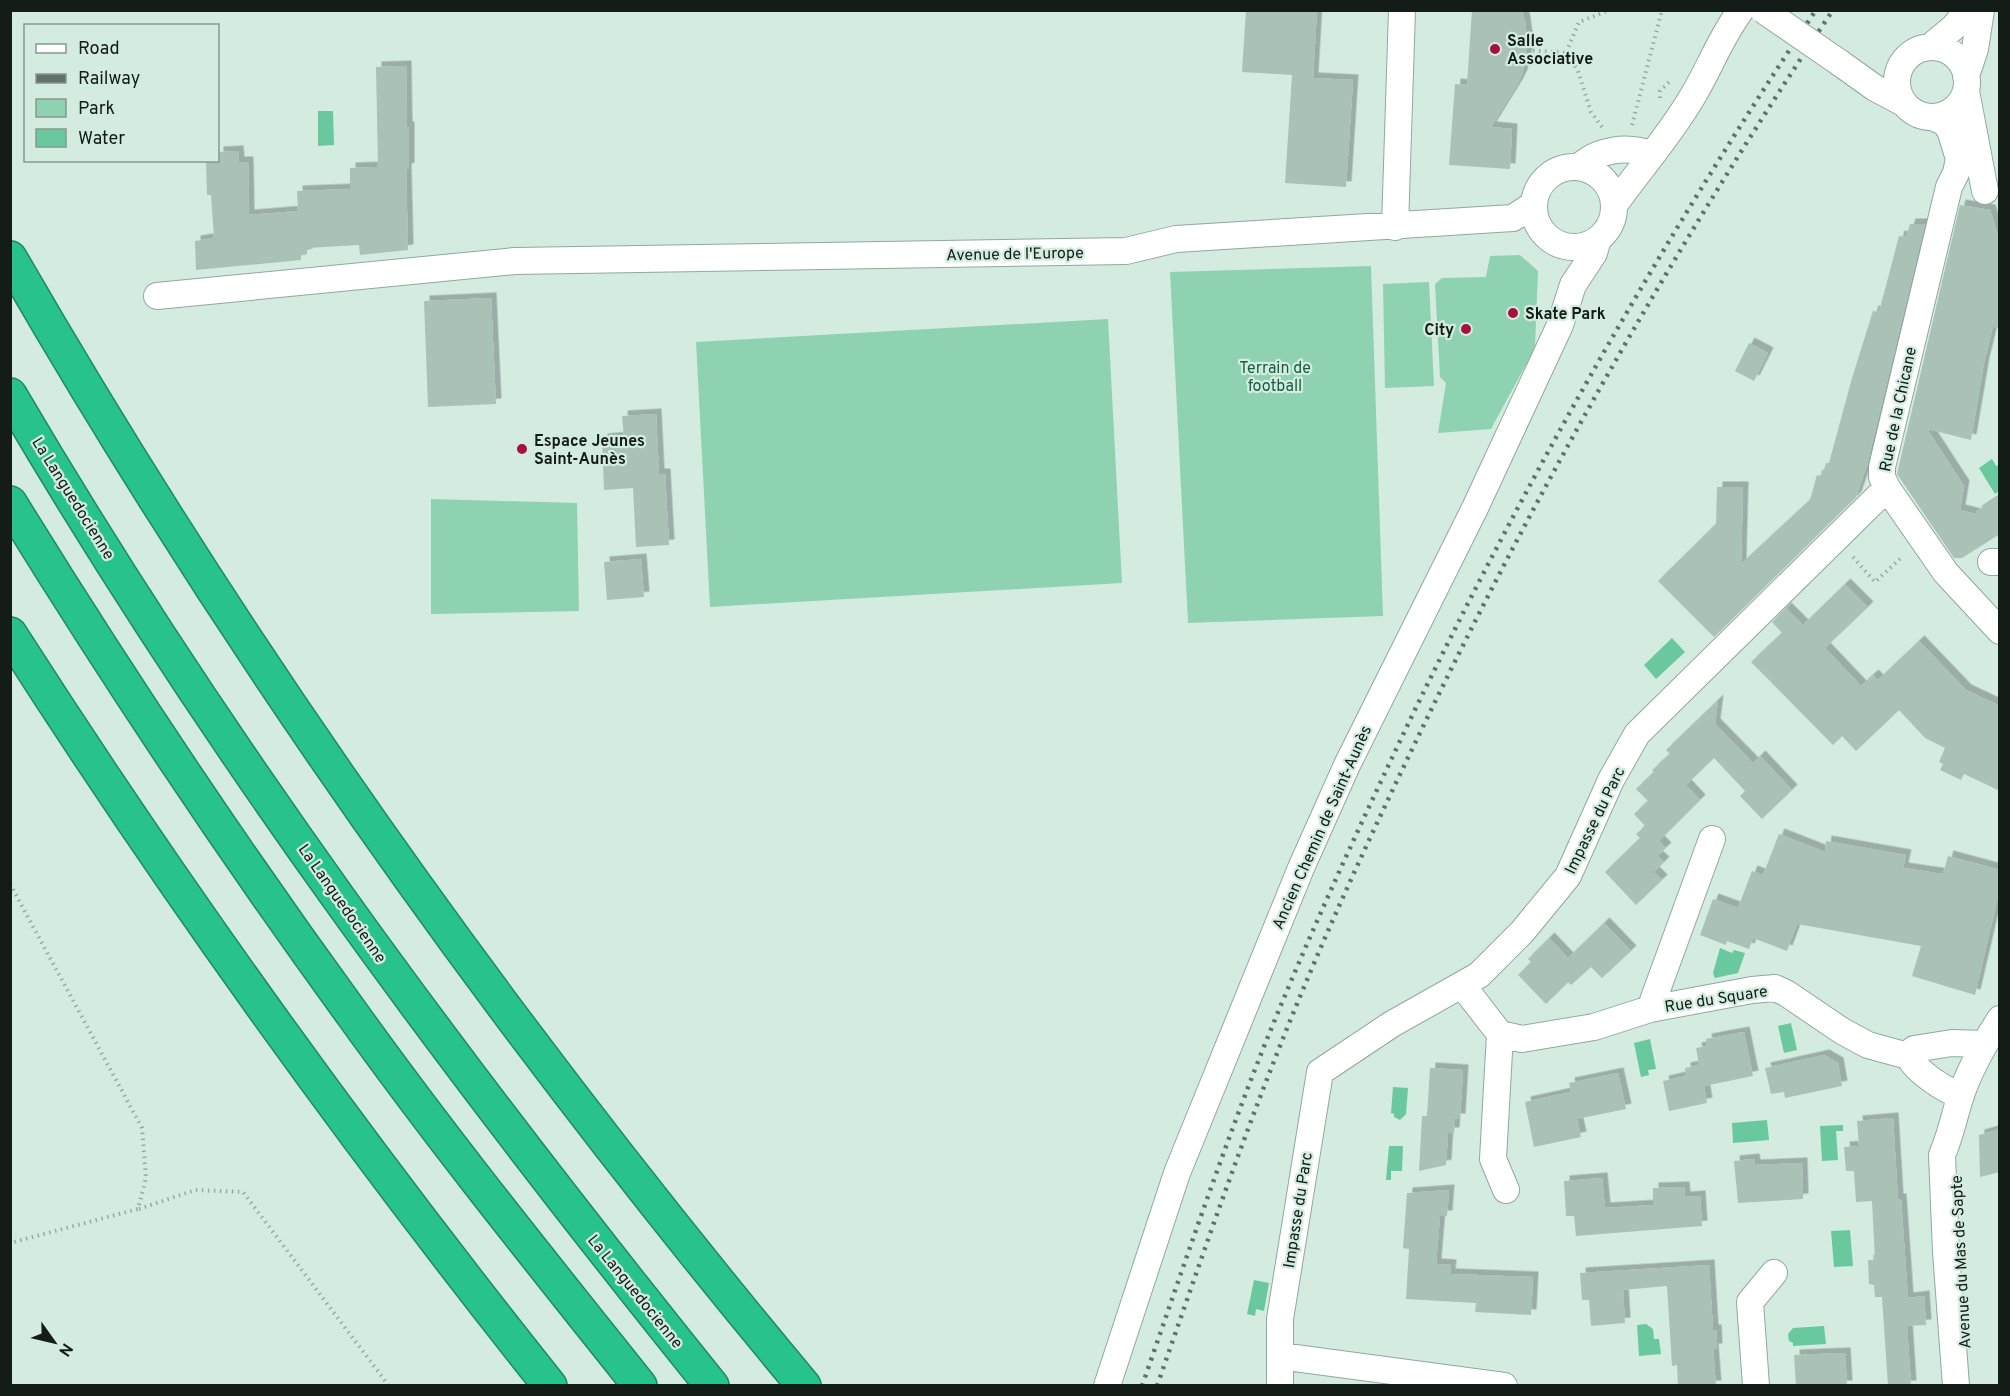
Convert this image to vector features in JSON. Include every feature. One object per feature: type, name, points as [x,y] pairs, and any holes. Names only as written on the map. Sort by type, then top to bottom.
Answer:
[{"type":"highway","points":[[10,258],[168,519],[315,742],[397,859],[505,1007],[635,1177],[804,1386]]},
{"type":"highway","name":"La Languedocienne","points":[[10,395],[98,539],[181,667],[351,915],[532,1159],[712,1386]]},
{"type":"highway","points":[[10,503],[146,715],[243,860],[353,1016],[506,1218],[640,1386]]},
{"type":"highway","points":[[10,634],[132,822],[287,1042],[385,1175],[550,1386]]},
{"type":"street","points":[[1402,10],[1402,226]]},
{"type":"street","points":[[1402,226],[1419,10]]},
{"type":"street","points":[[1603,179],[1634,156],[1692,99],[1722,37],[1741,10]]},
{"type":"street","points":[[1763,10],[1875,88],[1917,113],[1932,117],[1954,109],[1963,98],[1975,49],[1981,10]]},
{"type":"street","points":[[1843,65],[1874,69],[1906,59],[1917,51],[1930,47],[1954,27],[1968,10]]},
{"type":"street","points":[[1930,47],[1939,48],[1954,55],[1960,61],[1996,191],[1949,188]]},
{"type":"street","points":[[1905,104],[1897,82],[1901,66],[1906,59]]},
{"type":"street","name":"Rue de la Chicane","points":[[1932,117],[1944,122],[1950,130],[1959,159],[1949,188],[1882,467],[1882,477],[1887,488],[1946,573],[2000,631]]},
{"type":"street","points":[[1579,167],[1588,158],[1608,151],[1634,156]]},
{"type":"street","points":[[1555,242],[1574,247],[1587,245],[1607,230],[1634,156]]},
{"type":"street","points":[[1573,285],[1569,263],[1555,242],[1524,211],[1544,181],[1554,172],[1565,167],[1592,170],[1611,190],[1615,204]]},
{"type":"street","name":"Avenue de l'Europe","points":[[157,296],[515,261],[1126,251],[1176,239],[1402,226],[1524,211]]},
{"type":"street","name":"Ancien Chemin de Saint-Aunès","points":[[1107,1386],[1177,1173],[1301,868],[1347,765],[1475,508],[1560,325],[1573,285],[1594,253],[1598,239]]},
{"type":"street","name":"Impasse du Parc","points":[[1280,1386],[1280,1319],[1320,1072],[1392,1024],[1479,975],[1522,932],[1568,876],[1611,780],[1637,734],[1887,488]]},
{"type":"street","name":"Rue du Square","points":[[1650,1009],[1712,839]]},
{"type":"street","points":[[1462,985],[1500,1034],[1493,1159],[1506,1190]]},
{"type":"street","name":"Rue du Square","points":[[1500,1034],[1522,1039],[1594,1027],[1650,1009],[1752,990],[1775,988],[1868,1045],[1908,1056]]},
{"type":"street","name":"Avenue du Mas de Sapte","points":[[1956,1386],[1946,1252],[1942,1155],[1960,1096],[1984,1044],[2000,1019]]},
{"type":"street","points":[[1960,1096],[1946,1090],[1914,1066],[1908,1056],[1914,1048],[1952,1043],[1984,1044]]},
{"type":"street","name":"Avenue du Mas de Sapte","points":[[1948,1141],[1955,1153],[1958,1250],[1967,1386]]},
{"type":"street","points":[[1755,1386],[1750,1302],[1774,1273]]},
{"type":"street","points":[[1280,1356],[1504,1386]]},
{"type":"path","points":[[1566,53],[1579,22],[1610,10]]},
{"type":"path","points":[[1566,53],[1578,70],[1591,112],[1614,142],[1634,156],[1662,10]]},
{"type":"path","points":[[1527,50],[1566,53]]},
{"type":"path","points":[[1848,552],[1875,582],[1908,552]]},
{"type":"path","points":[[10,884],[142,1128],[146,1178],[138,1209]]},
{"type":"path","points":[[10,1243],[138,1209],[195,1190],[243,1192],[389,1386]]},
{"type":"green space","name":"Skate Park","points":[[1520,255],[1538,271],[1535,348],[1491,429],[1438,433],[1446,383],[1440,377],[1435,284],[1442,278],[1486,277],[1490,256]]},
{"type":"green space","name":"Terrain de football","points":[[1371,266],[1383,616],[1188,623],[1170,272]]},
{"type":"green space","points":[[1429,282],[1434,386],[1385,388],[1383,284]]},
{"type":"green space","points":[[1108,319],[1122,583],[710,607],[696,342]]},
{"type":"green space","points":[[431,499],[577,503],[579,611],[431,614]]},
{"type":"water","points":[[318,111],[333,111],[334,145],[318,146]]},
{"type":"water","points":[[1992,459],[1996,466],[1999,465],[1999,491],[1995,494],[1979,468]]},
{"type":"water","points":[[1672,638],[1685,652],[1656,679],[1644,665]]},
{"type":"water","points":[[1720,948],[1732,953],[1734,950],[1745,953],[1738,973],[1715,978],[1713,973]]},
{"type":"water","points":[[1791,1023],[1797,1050],[1784,1053],[1778,1026]]},
{"type":"water","points":[[1650,1039],[1656,1069],[1648,1070],[1649,1075],[1641,1077],[1634,1043]]},
{"type":"water","points":[[1393,1087],[1408,1088],[1406,1114],[1400,1120],[1391,1113]]},
{"type":"water","points":[[1767,1120],[1769,1140],[1733,1143],[1732,1123]]},
{"type":"water","points":[[1843,1125],[1843,1131],[1836,1131],[1838,1160],[1822,1161],[1820,1126]]},
{"type":"water","points":[[1389,1146],[1403,1146],[1402,1171],[1391,1171],[1391,1180],[1386,1180]]},
{"type":"water","points":[[1850,1230],[1853,1266],[1834,1267],[1831,1231]]},
{"type":"water","points":[[1254,1280],[1269,1283],[1264,1311],[1256,1309],[1255,1316],[1247,1314]]},
{"type":"water","points":[[1646,1324],[1653,1329],[1654,1339],[1659,1339],[1661,1354],[1639,1356],[1637,1325]]},
{"type":"water","points":[[1824,1326],[1826,1344],[1793,1346],[1793,1343],[1789,1341],[1788,1334],[1793,1328]]},
{"type":"building","points":[[1246,10],[1317,10],[1313,78],[1353,80],[1346,187],[1285,183],[1292,75],[1242,72]]},
{"type":"building","points":[[1472,10],[1522,10],[1525,22],[1527,54],[1522,75],[1491,127],[1512,129],[1510,169],[1449,165],[1455,84],[1467,85]]},
{"type":"building","points":[[406,66],[407,127],[409,127],[409,168],[406,169],[408,250],[360,255],[359,245],[307,248],[307,254],[301,255],[301,260],[196,270],[195,241],[214,238],[211,195],[207,195],[206,162],[219,162],[219,152],[238,151],[239,162],[248,162],[249,215],[298,211],[297,191],[350,189],[350,168],[378,167],[376,67]]},
{"type":"building","points":[[1960,205],[1990,210],[2000,242],[2000,329],[1993,326],[1984,363],[1971,440],[1927,429],[1964,486],[1960,510],[1976,514],[2000,496],[2000,534],[1962,558],[1954,558],[1897,474]]},
{"type":"building","points":[[1910,224],[1925,224],[1867,465],[1856,497],[1714,637],[1658,581],[1716,524],[1717,487],[1743,487],[1741,564],[1810,500],[1817,475],[1822,476],[1826,463],[1829,463],[1873,311],[1879,312],[1899,236],[1906,237]]},
{"type":"building","points":[[491,298],[496,404],[428,407],[424,301]]},
{"type":"building","points":[[1749,343],[1768,353],[1754,381],[1735,371]]},
{"type":"building","points":[[656,414],[659,474],[665,474],[669,545],[636,547],[633,488],[604,490],[602,439],[624,437],[622,416]]},
{"type":"building","points":[[641,559],[644,597],[607,600],[604,562]]},
{"type":"building","points":[[1845,584],[1868,607],[1825,648],[1861,686],[1873,675],[1878,680],[1919,641],[1966,690],[2000,706],[2000,791],[1964,774],[1961,780],[1940,770],[1943,764],[1939,762],[1945,748],[1925,738],[1899,710],[1856,751],[1842,736],[1833,745],[1751,662],[1782,633],[1772,622],[1786,608],[1803,625]]},
{"type":"building","points":[[1718,700],[1715,724],[1753,763],[1760,756],[1792,790],[1762,819],[1740,796],[1745,791],[1714,758],[1686,785],[1700,800],[1659,841],[1666,848],[1657,856],[1664,862],[1654,872],[1662,880],[1636,905],[1605,872],[1640,838],[1636,834],[1645,826],[1634,814],[1648,801],[1636,789],[1670,754],[1666,750]]},
{"type":"building","points":[[1779,834],[1825,852],[1826,841],[1906,855],[1903,868],[1943,874],[1948,856],[2000,870],[2000,888],[1975,995],[1912,976],[1921,946],[1797,924],[1787,951],[1753,938],[1749,949],[1727,941],[1726,945],[1700,935],[1713,899],[1738,908],[1752,871],[1763,875]]},
{"type":"building","points":[[1604,923],[1631,951],[1602,978],[1591,967],[1571,985],[1568,982],[1546,1004],[1518,975],[1531,962],[1528,959],[1549,938],[1568,958]]},
{"type":"building","points":[[1744,1032],[1753,1076],[1704,1086],[1707,1103],[1669,1111],[1663,1081],[1686,1076],[1685,1068],[1699,1065],[1696,1048],[1707,1046],[1706,1039]]},
{"type":"building","points":[[1824,1055],[1838,1063],[1842,1086],[1785,1098],[1784,1092],[1771,1094],[1765,1068]]},
{"type":"building","points":[[1430,1068],[1463,1070],[1460,1119],[1455,1119],[1454,1133],[1448,1133],[1446,1165],[1419,1171],[1422,1116],[1427,1116]]},
{"type":"building","points":[[1618,1073],[1626,1109],[1577,1119],[1581,1137],[1534,1147],[1525,1102],[1571,1092],[1569,1083]]},
{"type":"building","points":[[1893,1118],[1908,1298],[1924,1296],[1926,1325],[1907,1326],[1911,1386],[1888,1386],[1882,1297],[1875,1297],[1874,1285],[1869,1284],[1868,1260],[1875,1260],[1872,1201],[1856,1202],[1854,1171],[1846,1171],[1844,1147],[1859,1146],[1857,1121]]},
{"type":"building","points":[[2000,1129],[2000,1172],[1980,1177],[1979,1135]]},
{"type":"building","points":[[1754,1159],[1755,1165],[1802,1163],[1803,1199],[1738,1203],[1734,1161]]},
{"type":"building","points":[[1602,1178],[1605,1208],[1653,1205],[1653,1188],[1684,1187],[1685,1197],[1700,1196],[1702,1226],[1576,1236],[1574,1216],[1566,1216],[1564,1181]]},
{"type":"building","points":[[1449,1190],[1447,1216],[1440,1216],[1436,1264],[1451,1265],[1450,1274],[1533,1277],[1531,1315],[1475,1312],[1476,1303],[1406,1299],[1409,1249],[1403,1248],[1407,1193]]},
{"type":"building","points":[[1709,1265],[1713,1330],[1716,1330],[1717,1349],[1713,1349],[1716,1386],[1678,1386],[1677,1365],[1672,1366],[1667,1286],[1623,1290],[1625,1323],[1591,1326],[1589,1300],[1582,1300],[1580,1273]]},
{"type":"building","points":[[1845,1353],[1847,1386],[1796,1386],[1794,1355]]},
{"type":"railway","points":[[1142,1386],[1217,1172],[1265,1044],[1335,881],[1455,628],[1551,447],[1652,270],[1705,182],[1816,10]]},
{"type":"railway","points":[[1157,1386],[1231,1176],[1296,1007],[1352,877],[1433,706],[1524,527],[1621,351],[1724,179],[1833,10]]},
{"type":"place","name":"Salle Associative","points":[[1495,49]]},
{"type":"place","name":"Skate Park","points":[[1513,313]]},
{"type":"place","name":"City","points":[[1466,329]]},
{"type":"place","name":"Espace Jeunes Saint-Aunès","points":[[522,449]]}]
